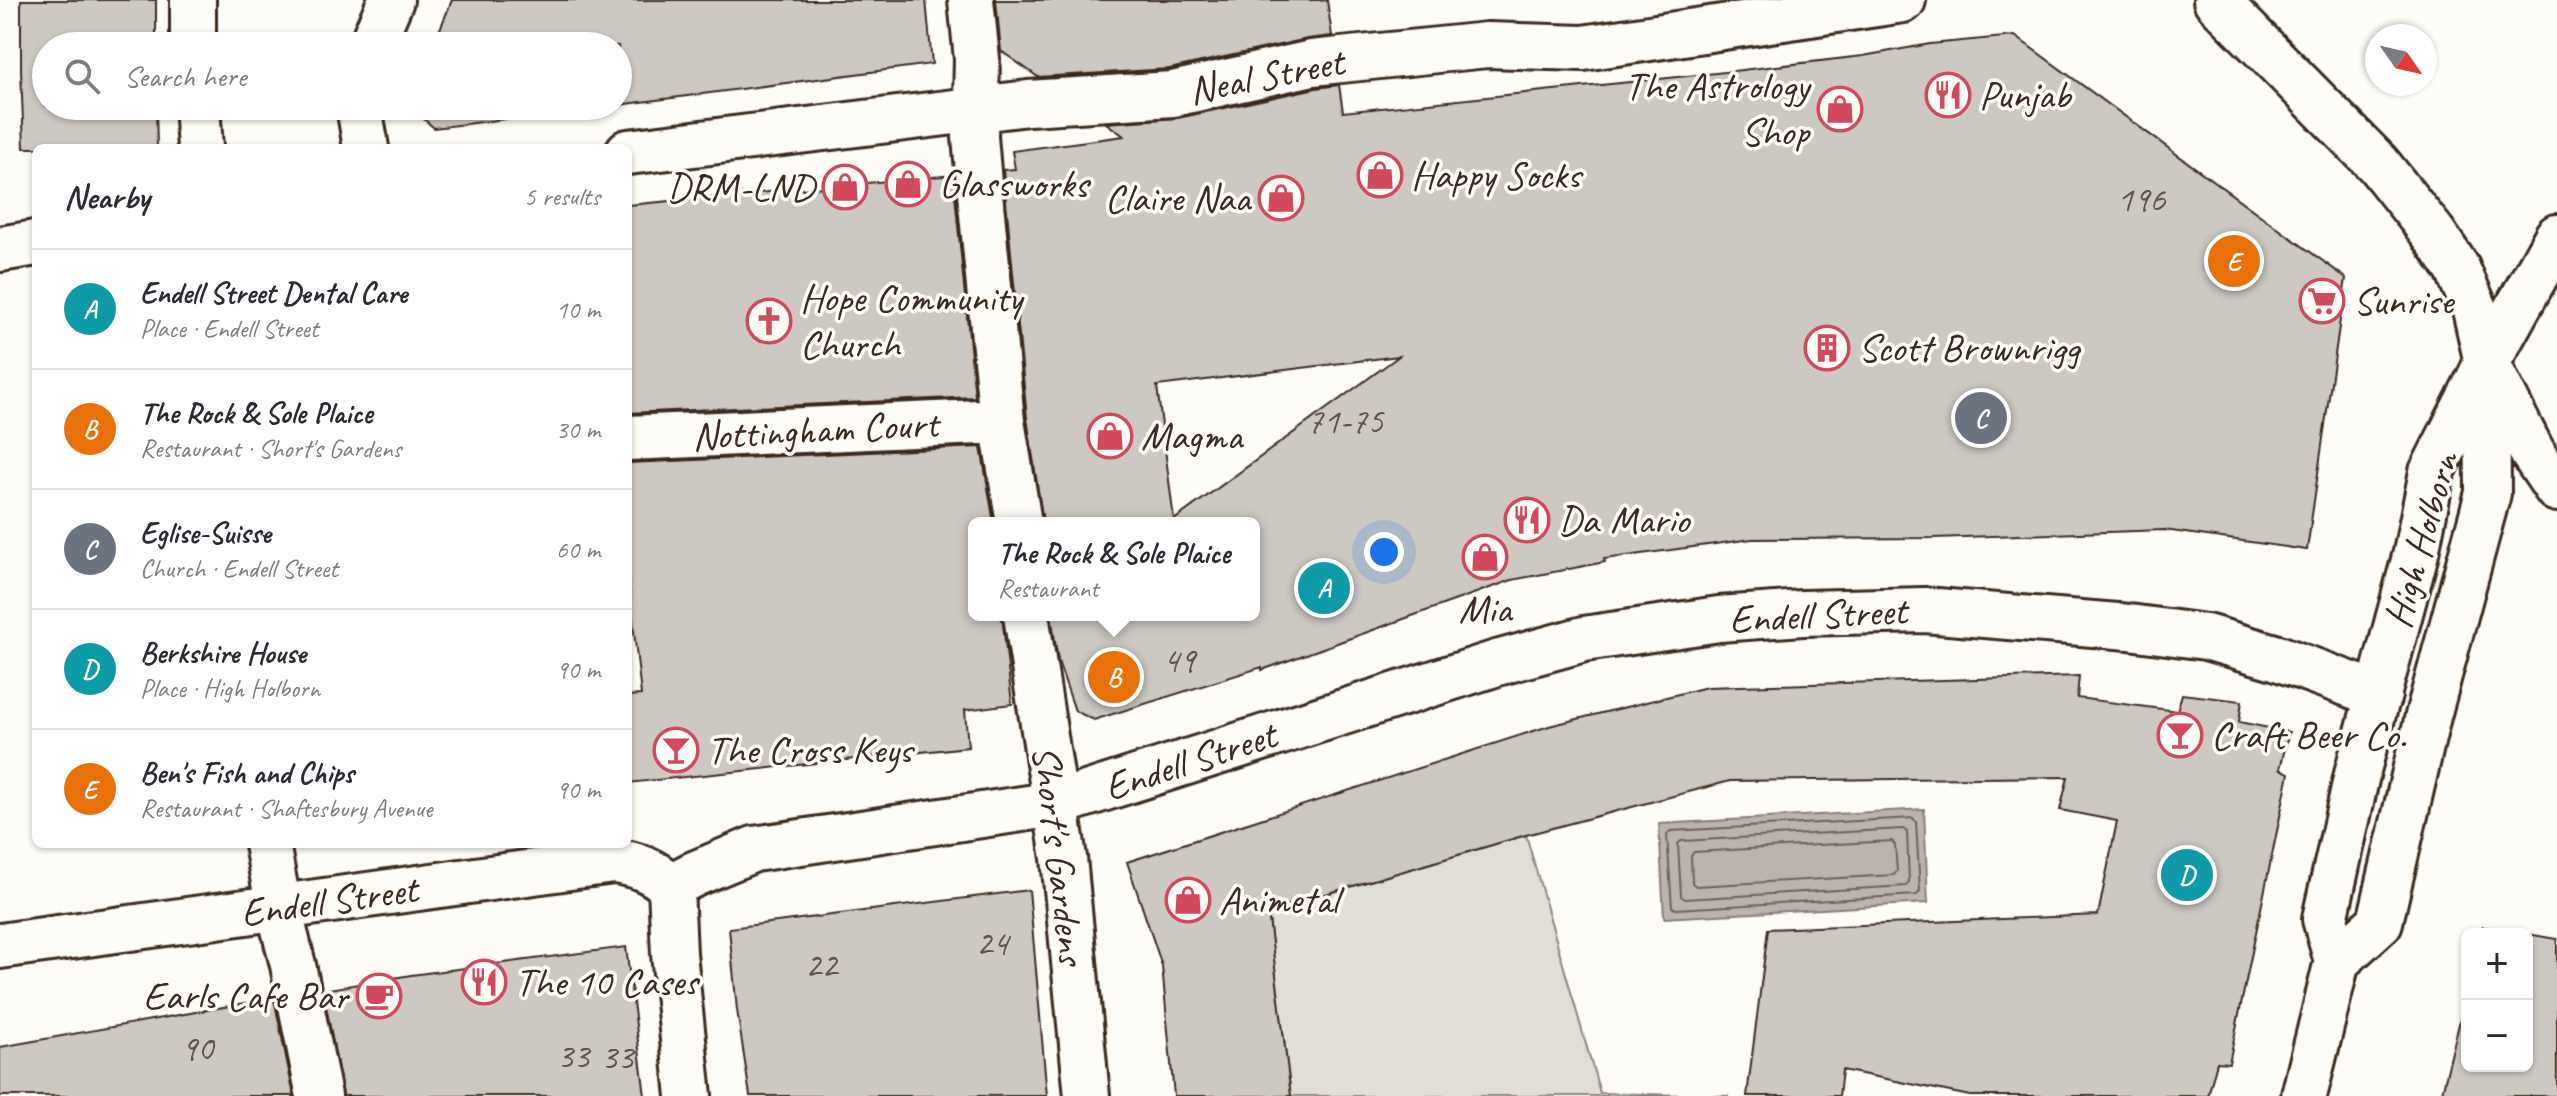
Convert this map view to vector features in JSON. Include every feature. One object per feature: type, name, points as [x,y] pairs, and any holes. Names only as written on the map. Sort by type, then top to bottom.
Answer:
[{"type":"main road","points":[[193,0],[193,32]]},
{"type":"main road","points":[[377,32],[391,0]]},
{"type":"main road","points":[[971,0],[977,59],[977,167],[1002,421],[1018,517]]},
{"type":"main road","name":"Neal Street","points":[[632,152],[1028,103],[1173,94],[1312,63],[1471,46],[1583,48],[1903,0]]},
{"type":"main road","points":[[2216,0],[2378,164],[2433,233],[2457,268],[2475,309],[2487,363],[2532,452],[2557,489]]},
{"type":"main road","points":[[198,120],[200,144]]},
{"type":"main road","points":[[361,120],[365,144]]},
{"type":"main road","points":[[2487,363],[2557,237]]},
{"type":"main road","points":[[0,249],[32,244]]},
{"type":"main road","name":"High Holborn","points":[[2304,1096],[2337,961],[2325,919],[2358,770],[2416,553],[2432,472],[2487,363]]},
{"type":"main road","name":"High Holborn","points":[[2337,961],[2380,922],[2431,705],[2488,493],[2487,363]]},
{"type":"main road","name":"Nottingham Court","points":[[632,438],[1002,421]]},
{"type":"main road","name":"Endell Street","points":[[0,946],[613,861],[651,870],[671,886],[754,849],[1055,804],[1497,663],[1584,639],[1719,619],[1925,610],[2129,627],[2219,641],[2289,662],[2379,695]]},
{"type":"main road","name":"Short's Gardens","points":[[1027,621],[1066,875],[1087,1096]]},
{"type":"main road","points":[[268,848],[319,1096]]},
{"type":"main road","points":[[671,886],[674,954],[689,1096]]},
{"type":"shaded area","points":[[1526,835],[1600,1093],[1729,1096],[1291,1096],[1268,911]]},
{"type":"water","points":[[1924,809],[1928,903],[1664,918],[1659,824]]},
{"type":"building","points":[[21,0],[156,0],[156,32],[32,32],[32,120],[156,120],[157,144],[32,144],[32,148],[24,148]]},
{"type":"building","points":[[452,0],[926,0],[932,64],[632,103],[632,32],[439,32]]},
{"type":"building","points":[[996,0],[1327,0],[1332,36],[1169,69],[1038,77],[1001,51]]},
{"type":"building","points":[[2015,36],[2346,278],[2307,550],[2164,530],[1934,538],[1752,539],[1604,559],[1605,562],[1512,580],[1262,670],[1262,667],[1094,720],[1075,711],[1058,661],[1052,621],[1260,621],[1260,517],[1178,517],[1399,356],[1157,386],[1174,517],[1042,517],[1027,418],[1003,170],[1015,169],[1012,151],[1124,136],[1106,123],[1178,118],[1339,85],[1343,112],[1863,56],[1930,44]]},
{"type":"building","points":[[425,120],[498,120],[434,128]]},
{"type":"building","points":[[953,175],[975,397],[632,413],[632,205]]},
{"type":"building","points":[[981,447],[993,517],[968,517],[968,621],[1003,621],[1012,704],[965,710],[968,747],[632,783],[632,696],[641,695],[632,613],[632,463]]},
{"type":"building","points":[[2079,676],[2077,698],[2177,711],[2182,694],[2242,701],[2239,722],[2289,732],[2280,769],[2289,773],[2229,1063],[2217,1062],[2208,1096],[1970,1096],[1842,1070],[1839,1096],[1747,1096],[1768,929],[2098,915],[2117,821],[2060,810],[2068,777],[1730,781],[1526,835],[1268,911],[1291,1096],[1174,1096],[1162,966],[1127,862],[1549,726],[1707,687]]},
{"type":"building","points":[[1029,890],[1047,1096],[750,1096],[729,928]]},
{"type":"building","points":[[2533,935],[2557,939],[2557,1096],[2441,1096],[2461,1016],[2461,1072],[2533,1072]]},
{"type":"building","points":[[626,947],[645,1096],[343,1096],[323,990],[411,975]]},
{"type":"building","points":[[274,998],[294,1096],[0,1096],[0,1047]]},
{"type":"place","name":"Punjab","points":[[1948,95]]},
{"type":"place","name":"The Astrology Shop","points":[[1840,109]]},
{"type":"place","name":"Happy Socks","points":[[1380,175]]},
{"type":"place","name":"Glassworks","points":[[908,184]]},
{"type":"place","name":"DRM-LND","points":[[845,187]]},
{"type":"place","name":"Claire Naa","points":[[1281,198]]},
{"type":"place","name":"Ben's Fish and Chips","points":[[2234,261]]},
{"type":"place","name":"Sunrise","points":[[2322,301]]},
{"type":"place","name":"Hope Community Church","points":[[769,321]]},
{"type":"place","name":"Scott Brownrigg","points":[[1827,348]]},
{"type":"place","name":"Eglise-Suisse","points":[[1981,418]]},
{"type":"place","name":"Magma","points":[[1110,436]]},
{"type":"place","name":"Da Mario","points":[[1527,520]]},
{"type":"place","name":"Mia","points":[[1485,557]]},
{"type":"place","name":"Endell Street Dental Care","points":[[1324,588]]},
{"type":"place","name":"The Rock & Sole Plaice","points":[[1114,677]]},
{"type":"place","name":"Craft Beer Co.","points":[[2180,735]]},
{"type":"place","name":"The Cross Keys","points":[[676,750]]},
{"type":"place","name":"Berkshire House","points":[[2187,875]]},
{"type":"place","name":"Animetal","points":[[1188,900]]},
{"type":"place","name":"The 10 Cases","points":[[484,982]]},
{"type":"place","name":"Earls Cafe Bar","points":[[379,996]]}]
